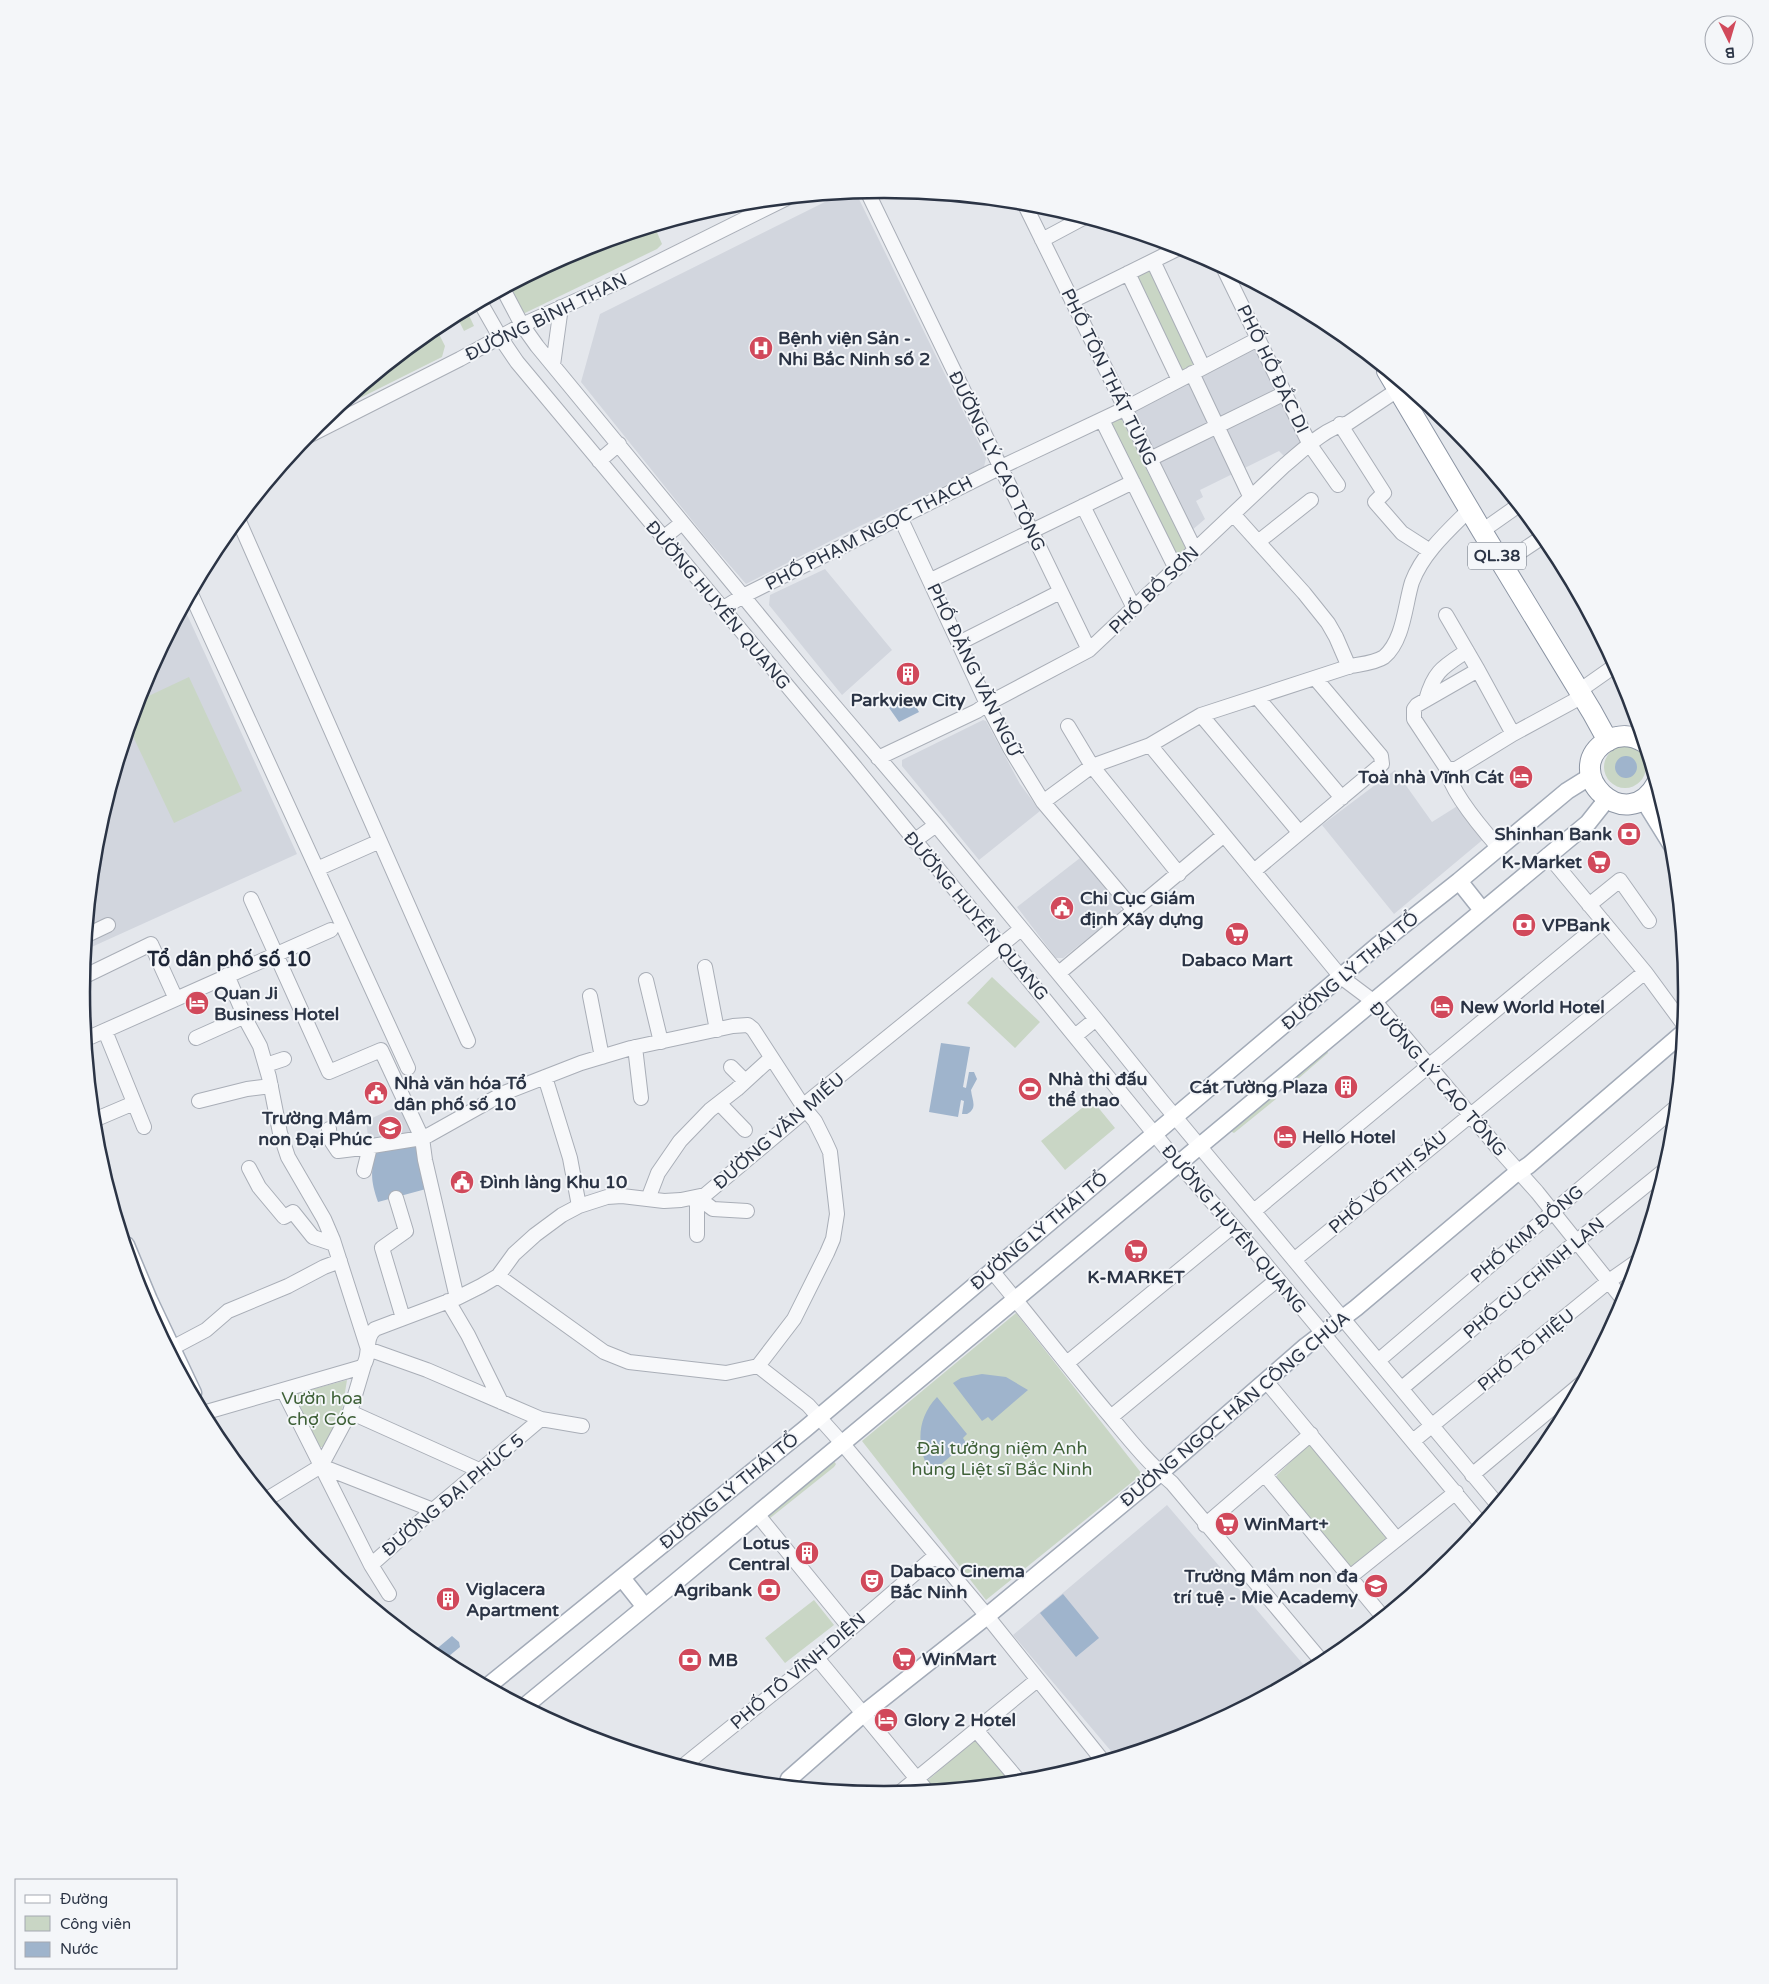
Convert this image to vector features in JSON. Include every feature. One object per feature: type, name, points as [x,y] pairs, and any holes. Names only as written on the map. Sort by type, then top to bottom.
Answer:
[{"type":"highway","name":"QL.38","points":[[1405,393],[1469,510],[1581,693],[1608,741]]},
{"type":"highway","points":[[1637,738],[1623,736],[1608,741],[1599,748],[1594,756],[1591,776],[1597,790],[1607,799],[1625,804],[1652,792]]},
{"type":"main road","name":"ĐƯỜNG LÝ THÁI TỔ","points":[[492,1683],[818,1418],[1341,977],[1567,791],[1591,776]]},
{"type":"main road","name":"ĐƯỜNG LÝ THÁI TỔ","points":[[529,1703],[1590,821],[1607,799]]},
{"type":"main road","points":[[1459,881],[1482,910]]},
{"type":"main road","name":"ĐƯỜNG NGỌC HÂN CÔNG CHÚA","points":[[788,1781],[863,1714],[987,1616],[1160,1473],[1266,1381],[1519,1172],[1677,1038]]},
{"type":"main road","points":[[622,1578],[645,1607]]},
{"type":"street","name":"ĐƯỜNG LÝ CAO TÔNG","points":[[871,198],[999,468],[1089,650]]},
{"type":"street","name":"ĐƯỜNG BÌNH THAN","points":[[327,426],[522,325],[627,277],[771,206]]},
{"type":"street","name":"PHỐ TÔN THẤT TÙNG","points":[[1028,211],[1195,550]]},
{"type":"street","points":[[1042,240],[1076,222]]},
{"type":"street","points":[[1072,301],[1172,252]]},
{"type":"street","points":[[1153,261],[1198,370],[1217,426],[1250,496]]},
{"type":"street","points":[[1128,273],[1179,380]]},
{"type":"street","name":"PHỐ HỒ ĐẮC DI","points":[[1227,275],[1310,445],[1338,485]]},
{"type":"street","name":"ĐƯỜNG HUYỀN QUANG","points":[[505,294],[522,325],[682,523],[875,755],[936,824],[1175,1116],[1495,1501]]},
{"type":"street","name":"ĐƯỜNG HUYỀN QUANG","points":[[483,307],[517,362],[854,767],[1154,1134],[1253,1249],[1479,1520]]},
{"type":"street","points":[[553,365],[561,307]]},
{"type":"street","name":"PHỐ PHẠM NGỌC THẠCH","points":[[722,609],[743,596],[900,517],[1124,409],[1258,338]]},
{"type":"street","name":"PHỐ BỒ SƠN","points":[[854,767],[875,755],[977,711],[1089,650],[1176,569],[1250,496],[1310,445],[1340,424],[1348,423],[1400,388]]},
{"type":"street","points":[[1150,459],[1285,393]]},
{"type":"street","points":[[1102,420],[1176,569]]},
{"type":"street","points":[[1340,424],[1384,493],[1375,502],[1402,534],[1430,551]]},
{"type":"street","points":[[599,461],[619,444]]},
{"type":"street","points":[[931,580],[1133,482]]},
{"type":"street","points":[[1258,542],[1311,500]]},
{"type":"street","points":[[1083,506],[1134,608]]},
{"type":"street","points":[[1482,531],[1515,508]]},
{"type":"street","points":[[1043,802],[1092,766],[1150,745],[1201,716],[1257,696],[1349,667],[1378,660],[1384,656],[1391,648],[1404,621],[1412,582],[1430,551],[1469,510]]},
{"type":"street","points":[[1233,514],[1304,593],[1328,623],[1349,667]]},
{"type":"street","name":"PHỐ ĐẶNG VĂN NGỮ","points":[[900,517],[931,580],[987,704],[1010,748],[1043,802],[1133,910]]},
{"type":"street","points":[[663,538],[682,523]]},
{"type":"street","points":[[241,526],[468,1041]]},
{"type":"street","points":[[1502,564],[1538,540]]},
{"type":"street","points":[[959,643],[1060,592]]},
{"type":"street","points":[[194,600],[408,1068]]},
{"type":"street","points":[[1446,615],[1513,734]]},
{"type":"street","points":[[1426,700],[1435,675],[1443,667],[1467,651]]},
{"type":"street","points":[[1478,670],[1414,708],[1414,719],[1447,769],[1450,780],[1460,796],[1499,848]]},
{"type":"street","points":[[1447,769],[1456,769],[1581,693],[1610,670]]},
{"type":"street","points":[[788,689],[808,675]]},
{"type":"street","points":[[1254,871],[1380,767],[1382,759],[1315,678]]},
{"type":"street","points":[[1257,696],[1342,798]]},
{"type":"street","points":[[1201,716],[1299,832]]},
{"type":"street","points":[[1068,726],[1092,766],[1179,874]]},
{"type":"street","name":"ĐƯỜNG LÝ CAO TÔNG","points":[[1150,745],[1341,977],[1377,1004],[1553,1212],[1619,1295]]},
{"type":"street","points":[[914,841],[936,824]]},
{"type":"street","points":[[1059,973],[1224,835]]},
{"type":"street","points":[[317,869],[380,841]]},
{"type":"street","points":[[1548,855],[1645,972],[1678,1017]]},
{"type":"street","points":[[1589,905],[1620,880],[1649,921]]},
{"type":"street","points":[[251,899],[329,1072],[381,1050],[422,1138],[453,1299],[468,1335],[501,1402]]},
{"type":"street","points":[[1254,1211],[1602,921]]},
{"type":"street","points":[[93,932],[108,925]]},
{"type":"street","name":"ĐƯỜNG VĂN MIẾU","points":[[321,1466],[350,1412],[367,1358],[372,1332],[453,1299],[498,1276],[514,1254],[535,1235],[562,1215],[579,1206],[607,1197],[622,1196],[681,1200],[705,1195],[805,1109],[810,1100],[1021,929]]},
{"type":"street","points":[[92,1037],[332,930]]},
{"type":"street","points":[[91,973],[151,944],[176,999]]},
{"type":"street","points":[[705,967],[717,1030]]},
{"type":"street","name":"PHỐ VÕ THỊ SÁU","points":[[1294,1260],[1645,972]]},
{"type":"street","points":[[228,975],[260,1046],[266,1065],[280,1134],[288,1157],[324,1219],[340,1261],[368,1349]]},
{"type":"street","points":[[646,980],[661,1042]]},
{"type":"street","points":[[590,996],[602,1057]]},
{"type":"street","points":[[196,1038],[245,1016]]},
{"type":"street","points":[[1075,1036],[1096,1019]]},
{"type":"street","points":[[329,1129],[330,1140],[338,1151],[422,1138],[504,1093],[602,1057],[717,1030],[748,1025],[753,1029],[805,1109],[815,1121],[830,1152],[836,1206],[836,1226],[827,1253],[794,1319],[758,1366],[726,1373],[629,1362],[617,1358],[604,1352],[498,1276]]},
{"type":"street","points":[[105,1031],[144,1127]]},
{"type":"street","points":[[635,1048],[641,1098]]},
{"type":"street","points":[[648,1199],[658,1173],[680,1141],[719,1103],[771,1058]]},
{"type":"street","points":[[266,1065],[284,1059]]},
{"type":"street","points":[[731,1067],[745,1081]]},
{"type":"street","points":[[545,1077],[570,1158],[579,1206]]},
{"type":"street","points":[[199,1101],[247,1089],[270,1086]]},
{"type":"street","points":[[100,1117],[134,1103]]},
{"type":"street","points":[[719,1103],[745,1130]]},
{"type":"street","name":"PHỐ KIM ĐỒNG","points":[[1379,1360],[1669,1113]]},
{"type":"street","points":[[364,1171],[370,1147]]},
{"type":"street","points":[[249,1168],[259,1187],[284,1218],[293,1212],[313,1237],[334,1244]]},
{"type":"street","name":"PHỐ CÙ CHÍNH LAN","points":[[1402,1388],[1657,1176]]},
{"type":"street","points":[[697,1197],[713,1209],[747,1211]]},
{"type":"street","points":[[697,1197],[697,1235]]},
{"type":"street","points":[[396,1198],[406,1231],[382,1248],[403,1318]]},
{"type":"street","points":[[1067,1363],[1233,1226]]},
{"type":"street","points":[[1253,1249],[1272,1233]]},
{"type":"street","points":[[174,1347],[206,1330],[228,1311],[288,1286],[324,1267],[340,1261]]},
{"type":"street","name":"PHỐ TÔ HIỆU","points":[[1413,1441],[1609,1281],[1630,1266]]},
{"type":"street","points":[[992,1271],[1146,1460],[1172,1483],[1205,1525],[1319,1658]]},
{"type":"street","points":[[1110,1417],[1278,1279]]},
{"type":"street","name":"ĐƯỜNG ĐẠI PHÚC 5","points":[[283,1390],[371,1565],[541,1419],[427,1370],[368,1349]]},
{"type":"street","points":[[210,1411],[353,1371],[364,1365]]},
{"type":"street","points":[[758,1366],[808,1405],[842,1443],[987,1616],[1100,1756]]},
{"type":"street","points":[[1266,1381],[1396,1538]]},
{"type":"street","points":[[1472,1474],[1571,1392]]},
{"type":"street","points":[[350,1412],[480,1470]]},
{"type":"street","points":[[541,1419],[582,1426]]},
{"type":"street","points":[[1205,1525],[1311,1434]]},
{"type":"street","points":[[271,1496],[321,1466],[433,1510]]},
{"type":"street","points":[[1265,1475],[1379,1613]]},
{"type":"street","points":[[1350,1577],[1396,1538],[1456,1492]]},
{"type":"street","points":[[757,1514],[850,1628]]},
{"type":"street","name":"PHỐ TÔ VĨNH DIỆN","points":[[689,1761],[817,1658],[935,1556]]},
{"type":"street","points":[[371,1565],[389,1594]]},
{"type":"street","points":[[817,1658],[923,1785]]},
{"type":"street","points":[[908,1786],[1038,1680]]},
{"type":"street","points":[[976,1730],[1014,1775]]},
{"type":"shaded area","name":"Bệnh viện Sản - Nhi Bắc Ninh số 2","points":[[859,198],[986,458],[984,467],[860,526],[746,584],[707,539],[581,382],[600,314],[830,199]]},
{"type":"shaded area","points":[[1257,344],[1306,444],[1284,456],[1279,451],[1200,490],[1203,497],[1196,501],[1205,519],[1191,531],[1131,410]]},
{"type":"shaded area","points":[[825,569],[892,650],[842,695],[769,605],[770,595]]},
{"type":"shaded area","points":[[186,613],[297,854],[92,947],[97,888],[105,837],[117,786],[150,688]]},
{"type":"shaded area","points":[[983,720],[986,721],[1020,784],[1040,811],[979,860],[902,766],[902,760]]},
{"type":"shaded area","points":[[1395,770],[1432,822],[1459,805],[1486,837],[1394,914],[1322,825]]},
{"type":"shaded area","points":[[1080,858],[1121,905],[1121,912],[1063,958],[1056,958],[1017,907]]},
{"type":"shaded area","name":"Trường Mầm non Đại Phúc","points":[[402,1104],[416,1134],[369,1144],[366,1121]]},
{"type":"shaded area","points":[[1167,1505],[1305,1666],[1236,1705],[1189,1726],[1112,1752],[1013,1635]]},
{"type":"green space","points":[[657,232],[662,244],[657,249],[525,313],[522,312],[509,292],[580,258]]},
{"type":"green space","points":[[1151,270],[1197,367],[1183,373],[1137,277]]},
{"type":"green space","points":[[469,315],[474,326],[464,331],[459,321]]},
{"type":"green space","points":[[439,334],[445,346],[442,357],[355,400],[401,362]]},
{"type":"green space","points":[[1120,416],[1188,552],[1177,561],[1109,422]]},
{"type":"green space","points":[[189,677],[242,791],[174,823],[133,735],[147,697]]},
{"type":"green space","points":[[1621,746],[1637,749],[1642,754],[1646,766],[1643,779],[1637,785],[1629,788],[1613,785],[1607,779],[1604,771],[1607,755],[1613,749]]},
{"type":"green space","points":[[992,977],[1040,1022],[1015,1048],[967,1003]]},
{"type":"green space","points":[[1326,1048],[1328,1053],[1292,1084],[1286,1084]]},
{"type":"green space","points":[[1274,1093],[1276,1099],[1234,1133],[1230,1131]]},
{"type":"green space","points":[[1092,1100],[1115,1128],[1065,1170],[1041,1141]]},
{"type":"green space","name":"Đài tưởng niệm Anh hùng Liệt sĩ Bắc Ninh","points":[[1016,1313],[1142,1474],[986,1600],[862,1441]]},
{"type":"green space","name":"Vườn hoa chợ Cóc","points":[[347,1380],[342,1411],[326,1447],[317,1447],[295,1394]]},
{"type":"green space","points":[[1308,1445],[1311,1445],[1386,1537],[1385,1541],[1354,1568],[1348,1567],[1276,1479],[1277,1475]]},
{"type":"green space","points":[[833,1460],[836,1464],[834,1467],[769,1519],[766,1513]]},
{"type":"green space","points":[[814,1600],[834,1625],[785,1663],[765,1638]]},
{"type":"green space","points":[[977,1738],[1008,1777],[936,1785],[930,1785],[927,1781]]},
{"type":"water","points":[[910,696],[919,712],[899,722],[887,705],[893,706]]},
{"type":"water","points":[[1626,756],[1634,759],[1637,767],[1634,775],[1626,778],[1618,775],[1615,767],[1618,759]]},
{"type":"water","points":[[941,1043],[970,1047],[963,1087],[966,1088],[969,1072],[974,1072],[977,1079],[971,1090],[973,1106],[970,1112],[962,1114],[964,1101],[961,1100],[958,1117],[929,1112]]},
{"type":"water","points":[[418,1146],[426,1189],[378,1202],[372,1177],[376,1151]]},
{"type":"water","points":[[982,1374],[1006,1377],[1028,1390],[992,1421],[988,1417],[982,1421],[953,1383],[961,1378]]},
{"type":"water","points":[[937,1397],[967,1434],[963,1438],[966,1443],[931,1473],[923,1454],[920,1434],[925,1415]]},
{"type":"water","points":[[1063,1594],[1099,1638],[1076,1657],[1040,1613]]},
{"type":"water","points":[[452,1636],[459,1642],[460,1647],[449,1656],[437,1649]]},
{"type":"place","name":"Bệnh viện Sản - Nhi Bắc Ninh số 2","points":[[761,348]]},
{"type":"place","name":"Parkview City","points":[[908,674]]},
{"type":"place","name":"Toà nhà Vĩnh Cát","points":[[1521,777]]},
{"type":"place","name":"Shinhan Bank","points":[[1629,834]]},
{"type":"place","name":"K-Market","points":[[1599,862]]},
{"type":"place","name":"Chi Cục Giám định Xây dựng","points":[[1062,908]]},
{"type":"place","name":"VPBank","points":[[1524,925]]},
{"type":"place","name":"Dabaco Mart","points":[[1237,934]]},
{"type":"place","name":"Quan Ji Business Hotel","points":[[197,1003]]},
{"type":"place","name":"New World Hotel","points":[[1442,1007]]},
{"type":"place","name":"Cát Tường Plaza","points":[[1346,1087]]},
{"type":"place","name":"Nhà thi đấu thể thao","points":[[1030,1089]]},
{"type":"place","name":"Nhà văn hóa Tổ dân phố số 10","points":[[376,1093]]},
{"type":"place","name":"Trường Mầm non Đại Phúc","points":[[390,1128]]},
{"type":"place","name":"Hello Hotel","points":[[1285,1137]]},
{"type":"place","name":"Đình làng Khu 10","points":[[462,1182]]},
{"type":"place","name":"K-MARKET","points":[[1136,1251]]},
{"type":"place","name":"WinMart+","points":[[1227,1524]]},
{"type":"place","name":"Lotus Central","points":[[807,1553]]},
{"type":"place","name":"Dabaco Cinema Bắc Ninh","points":[[872,1581]]},
{"type":"place","name":"Trường Mầm non đa trí tuệ - Mie Academy","points":[[1376,1586]]},
{"type":"place","name":"Agribank","points":[[769,1590]]},
{"type":"place","name":"Viglacera Apartment","points":[[448,1599]]},
{"type":"place","name":"WinMart","points":[[904,1659]]},
{"type":"place","name":"MB","points":[[690,1660]]},
{"type":"place","name":"Glory 2 Hotel","points":[[886,1720]]},
{"type":"district","name":"Tổ dân phố số 10","points":[[229,960]]}]
